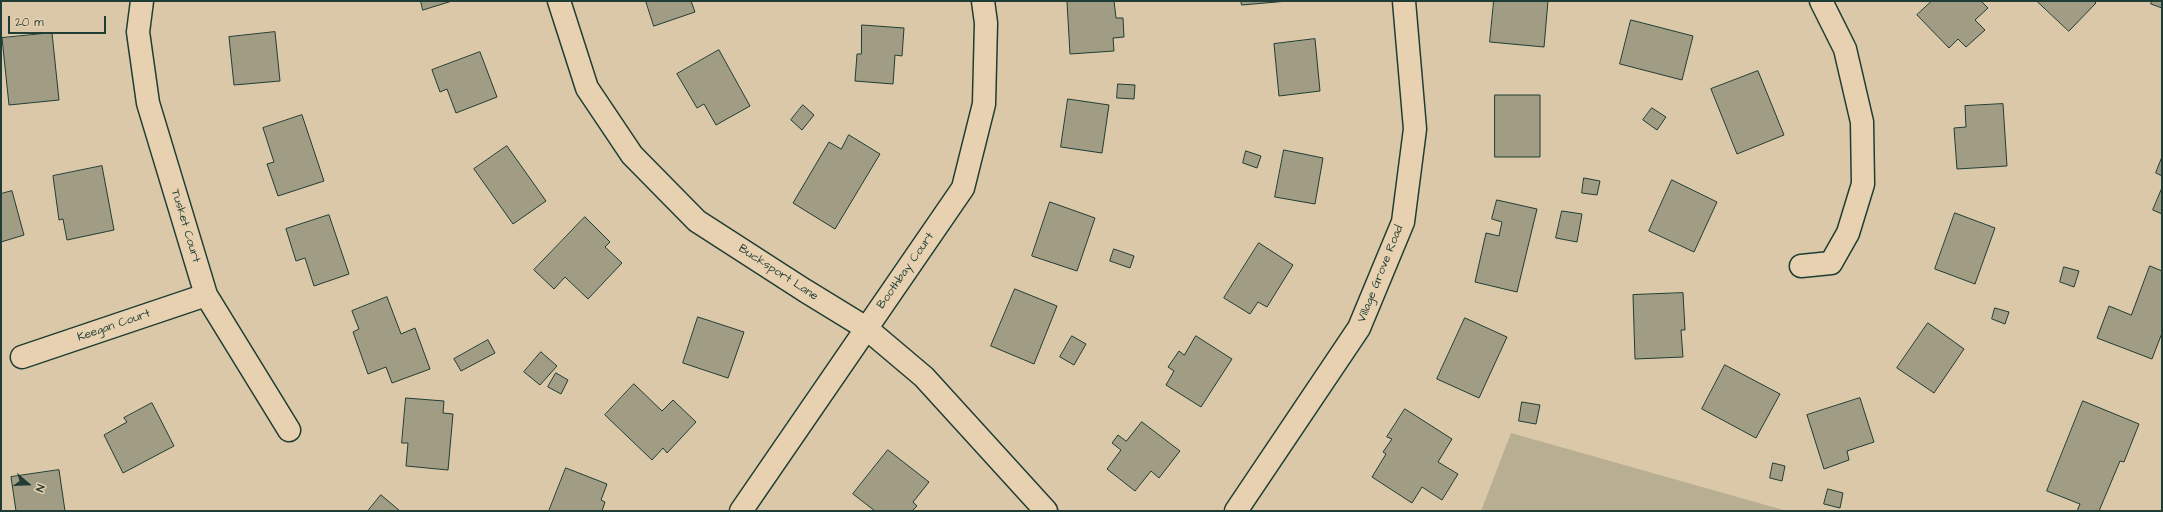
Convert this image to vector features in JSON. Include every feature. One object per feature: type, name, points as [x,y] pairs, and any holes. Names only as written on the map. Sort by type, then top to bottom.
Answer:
[{"type":"street","name":"Tusket Court","points":[[142,1],[138,32],[148,103],[206,295],[290,430]]},
{"type":"street","name":"Bucksport Lane","points":[[559,1],[588,88],[632,155],[697,221],[866,328],[924,377],[1046,511]]},
{"type":"street","name":"Boothbay Court","points":[[741,511],[866,328],[901,281],[963,188],[984,104],[986,23],[983,1]]},
{"type":"street","name":"Village Grove Road","points":[[1236,511],[1359,328],[1403,222],[1414,130],[1404,1]]},
{"type":"street","points":[[1801,266],[1831,264],[1848,233],[1863,184],[1862,122],[1847,56],[1821,1]]},
{"type":"street","name":"Keegan Court","points":[[22,357],[206,295]]},
{"type":"shaded area","points":[[1511,433],[1787,511],[1481,511]]},
{"type":"building","points":[[421,1],[452,1],[423,10]]},
{"type":"building","points":[[646,1],[691,1],[695,12],[654,26]]},
{"type":"building","points":[[1114,1],[1116,18],[1123,18],[1124,37],[1113,38],[1114,51],[1070,54],[1067,2]]},
{"type":"building","points":[[1241,1],[1288,1],[1242,5]]},
{"type":"building","points":[[1494,1],[1548,1],[1544,47],[1490,42]]},
{"type":"building","points":[[1932,1],[1981,1],[1988,8],[1975,20],[1985,30],[1966,47],[1958,39],[1949,48],[1917,15]]},
{"type":"building","points":[[2037,1],[2094,1],[2096,3],[2069,31]]},
{"type":"building","points":[[2152,1],[2162,1],[2162,8],[2151,4]]},
{"type":"building","points":[[1631,20],[1693,36],[1682,80],[1620,64]]},
{"type":"building","points":[[862,25],[904,28],[902,56],[895,55],[893,84],[855,81],[857,54],[861,54]]},
{"type":"building","points":[[275,32],[280,81],[234,85],[229,37]]},
{"type":"building","points":[[52,33],[59,100],[9,105],[2,38]]},
{"type":"building","points":[[1315,39],[1320,91],[1279,96],[1274,44]]},
{"type":"building","points":[[719,50],[750,106],[716,125],[704,104],[697,108],[677,74]]},
{"type":"building","points":[[480,52],[497,97],[456,113],[447,89],[440,92],[432,70]]},
{"type":"building","points":[[1758,71],[1784,135],[1737,154],[1711,89]]},
{"type":"building","points":[[1118,84],[1135,85],[1134,99],[1117,98]]},
{"type":"building","points":[[1495,95],[1540,95],[1540,157],[1495,157]]},
{"type":"building","points":[[1068,99],[1109,105],[1102,153],[1061,147]]},
{"type":"building","points":[[2003,104],[2007,166],[1957,169],[1954,128],[1966,127],[1965,106]]},
{"type":"building","points":[[803,105],[814,115],[802,130],[791,120]]},
{"type":"building","points":[[1652,108],[1666,117],[1657,130],[1643,120]]},
{"type":"building","points":[[302,115],[324,181],[278,196],[267,164],[274,162],[263,128]]},
{"type":"building","points":[[849,135],[880,154],[835,229],[793,203],[829,142],[841,149]]},
{"type":"building","points":[[507,146],[546,201],[513,224],[474,169]]},
{"type":"building","points":[[1284,150],[1323,158],[1315,204],[1275,197]]},
{"type":"building","points":[[1246,151],[1261,156],[1257,168],[1243,163]]},
{"type":"building","points":[[2162,157],[2162,176],[2156,173]]},
{"type":"building","points":[[102,166],[114,230],[67,240],[63,219],[59,220],[53,176]]},
{"type":"building","points":[[1584,178],[1600,181],[1597,195],[1582,193]]},
{"type":"building","points":[[1672,180],[1717,202],[1694,252],[1649,231]]},
{"type":"building","points":[[2162,188],[2162,214],[2153,210]]},
{"type":"building","points":[[12,191],[24,235],[1,242],[1,194]]},
{"type":"building","points":[[1497,200],[1537,209],[1517,292],[1475,282],[1486,233],[1499,236],[1502,222],[1492,219]]},
{"type":"building","points":[[1050,202],[1095,218],[1077,271],[1032,256]]},
{"type":"building","points":[[1562,211],[1582,214],[1577,242],[1556,238]]},
{"type":"building","points":[[1955,213],[1995,228],[1975,284],[1935,269]]},
{"type":"building","points":[[329,215],[349,274],[314,286],[305,258],[296,261],[286,229]]},
{"type":"building","points":[[585,217],[610,242],[605,247],[622,263],[588,299],[565,277],[554,289],[534,270]]},
{"type":"building","points":[[1259,243],[1293,265],[1267,307],[1258,302],[1250,314],[1224,298]]},
{"type":"building","points":[[1114,249],[1134,256],[1130,268],[1110,261]]},
{"type":"building","points":[[2150,266],[2162,271],[2162,333],[2152,359],[2097,338],[2109,306],[2131,315]]},
{"type":"building","points":[[2064,267],[2079,271],[2074,287],[2060,282]]},
{"type":"building","points":[[1015,289],[1057,306],[1034,364],[991,346]]},
{"type":"building","points":[[1683,293],[1685,330],[1681,330],[1683,357],[1635,359],[1633,295]]},
{"type":"building","points":[[387,297],[401,334],[415,328],[430,369],[392,383],[386,367],[368,374],[353,332],[359,329],[352,311]]},
{"type":"building","points":[[1995,308],[2009,312],[2005,324],[1992,319]]},
{"type":"building","points":[[698,317],[744,332],[728,378],[683,363]]},
{"type":"building","points":[[1465,318],[1507,337],[1479,398],[1437,379]]},
{"type":"building","points":[[1928,323],[1964,349],[1934,393],[1897,368]]},
{"type":"building","points":[[1072,336],[1086,344],[1074,365],[1060,357]]},
{"type":"building","points":[[1196,336],[1232,359],[1201,407],[1166,385],[1174,371],[1168,367],[1179,351],[1184,355]]},
{"type":"building","points":[[488,340],[495,353],[461,371],[454,359]]},
{"type":"building","points":[[541,352],[557,366],[540,385],[524,372]]},
{"type":"building","points":[[1725,365],[1780,394],[1756,438],[1702,409]]},
{"type":"building","points":[[556,373],[568,380],[561,394],[548,387]]},
{"type":"building","points":[[634,384],[662,411],[673,400],[696,422],[667,453],[663,448],[652,460],[605,415]]},
{"type":"building","points":[[406,398],[444,401],[443,413],[453,414],[448,470],[406,466],[408,443],[402,443]]},
{"type":"building","points":[[1860,398],[1874,442],[1847,451],[1849,460],[1824,469],[1807,415]]},
{"type":"building","points":[[2083,401],[2139,424],[2124,462],[2120,461],[2099,511],[2077,511],[2080,504],[2047,491]]},
{"type":"building","points":[[1522,402],[1540,405],[1536,424],[1519,421]]},
{"type":"building","points":[[152,403],[174,446],[123,473],[104,435],[127,422],[124,418]]},
{"type":"building","points":[[1405,409],[1452,439],[1438,462],[1458,474],[1442,500],[1422,487],[1412,503],[1372,477],[1386,454],[1383,452],[1392,439],[1387,437]]},
{"type":"building","points":[[1142,422],[1180,451],[1159,478],[1151,471],[1135,491],[1107,469],[1121,450],[1112,443],[1118,435],[1126,441]]},
{"type":"building","points":[[888,450],[929,482],[913,502],[917,506],[912,511],[875,511],[853,494]]},
{"type":"building","points":[[1773,463],[1785,466],[1782,481],[1770,478]]},
{"type":"building","points":[[566,468],[607,484],[601,500],[605,502],[602,511],[549,511]]},
{"type":"building","points":[[59,470],[65,511],[16,511],[11,477]]},
{"type":"building","points":[[1828,489],[1843,493],[1840,508],[1824,504]]},
{"type":"building","points":[[381,495],[400,511],[368,511]]}]
